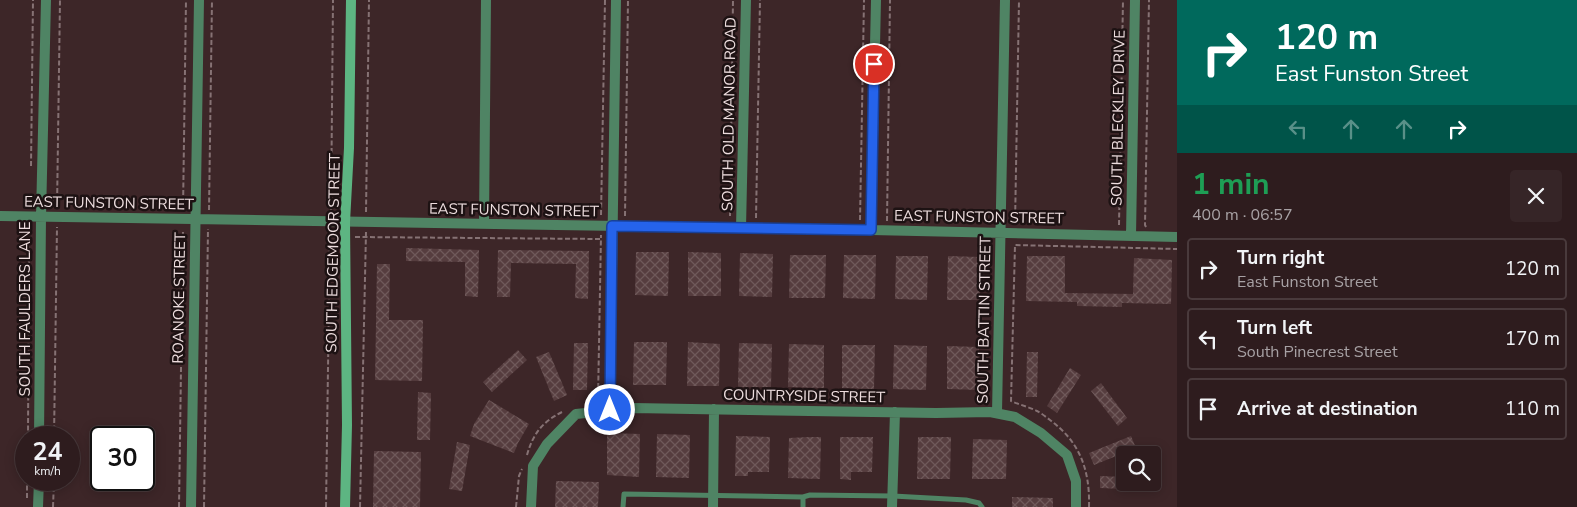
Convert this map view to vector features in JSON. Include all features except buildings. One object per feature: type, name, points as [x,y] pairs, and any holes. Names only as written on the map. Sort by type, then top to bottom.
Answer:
[{"type":"street","name":"SOUTH FAULDERS LANE","points":[[39,426],[46,0]]},
{"type":"street","name":"ROANOKE STREET","points":[[191,507],[199,0]]},
{"type":"street","name":"SOUTH EDGEMOOR STREET","points":[[345,507],[347,425],[346,222],[351,0]]},
{"type":"street","points":[[484,224],[486,0]]},
{"type":"street","points":[[610,410],[616,0]]},
{"type":"street","name":"SOUTH OLD MANOR ROAD","points":[[741,228],[746,0]]},
{"type":"street","points":[[871,230],[876,0]]},
{"type":"street","name":"SOUTH BATTIN STREET","points":[[1005,0],[997,413],[1015,417],[1035,429],[1067,455],[1076,481],[1076,507]]},
{"type":"street","name":"SOUTH BLECKLEY DRIVE","points":[[1132,236],[1135,0]]},
{"type":"street","name":"EAST FUNSTON STREET","points":[[0,216],[871,230],[1177,237]]},
{"type":"street","name":"COUNTRYSIDE STREET","points":[[531,507],[534,466],[547,444],[576,414],[633,408],[997,413]]},
{"type":"street","points":[[713,507],[714,409]]},
{"type":"street","points":[[892,507],[896,412]]},
{"type":"street","points":[[38,491],[38,507]]},
{"type":"lane","points":[[623,507],[624,494],[713,494],[803,498],[810,495],[893,496],[966,500],[979,503],[982,507]]},
{"type":"lane","points":[[803,498],[803,507]]},
{"type":"path","points":[[54,426],[60,0]]},
{"type":"path","points":[[179,507],[186,0]]},
{"type":"path","points":[[204,507],[212,0]]},
{"type":"path","points":[[326,507],[333,0]]},
{"type":"path","points":[[360,507],[369,0]]},
{"type":"path","points":[[583,403],[598,399],[604,0]]},
{"type":"path","points":[[625,218],[628,0]]},
{"type":"path","points":[[730,216],[733,0]]},
{"type":"path","points":[[756,220],[760,0]]},
{"type":"path","points":[[860,222],[864,0]]},
{"type":"path","points":[[887,223],[890,0]]},
{"type":"path","points":[[1019,0],[1011,401],[1039,412],[1062,428],[1071,439],[1085,466],[1089,487],[1089,507]]},
{"type":"path","points":[[1119,228],[1123,0]]},
{"type":"path","points":[[1149,0],[1145,225],[1155,248]]},
{"type":"path","points":[[28,426],[29,230]]},
{"type":"path","points":[[346,237],[601,238]]},
{"type":"path","points":[[1015,245],[1177,249]]},
{"type":"path","points":[[525,462],[532,441],[546,421],[566,411]]},
{"type":"path","points":[[516,507],[517,491],[522,469]]},
{"type":"path","points":[[27,491],[27,498]]},
{"type":"path","points":[[53,507],[54,491]]},
{"type":"route","points":[[610,410],[612,226],[871,230],[874,64]]}]
